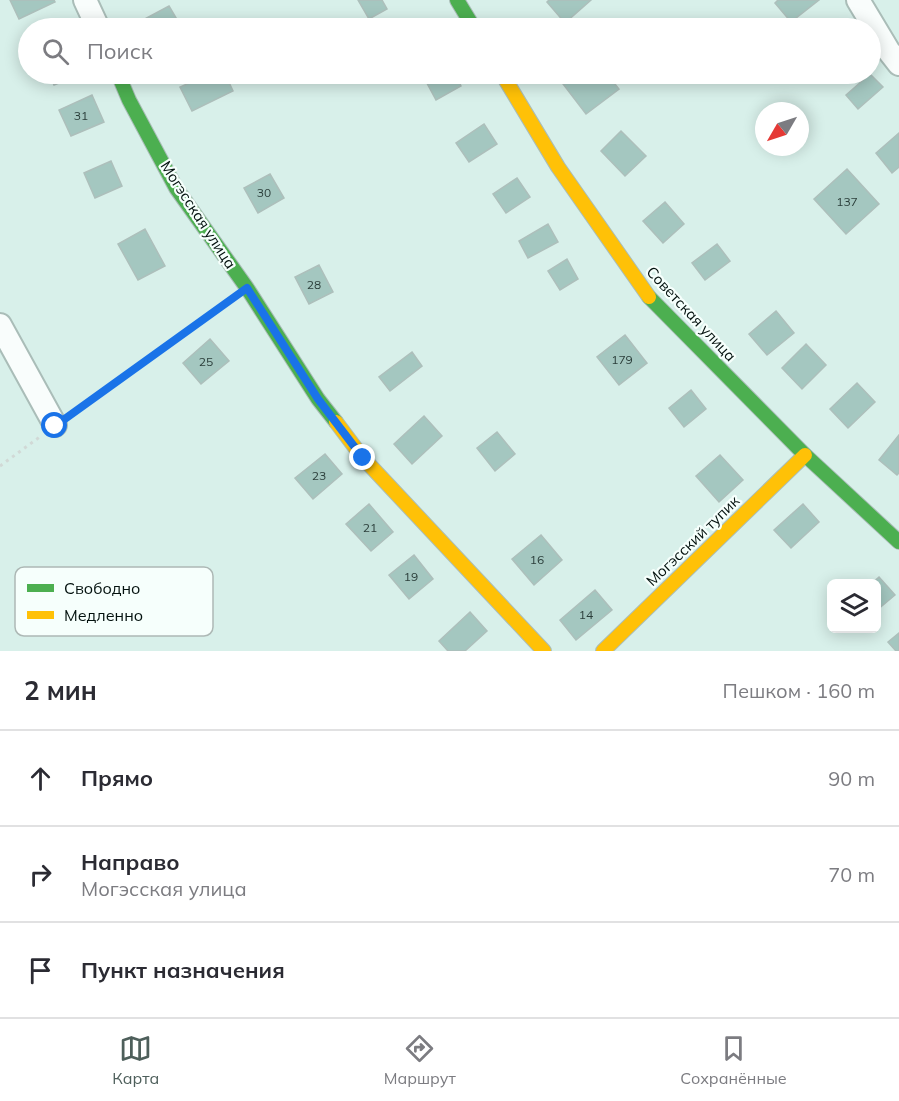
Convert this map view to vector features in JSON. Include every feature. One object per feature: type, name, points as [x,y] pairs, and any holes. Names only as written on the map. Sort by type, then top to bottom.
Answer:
[{"type":"street","points":[[85,0],[93,18]]},
{"type":"street","points":[[457,0],[468,18]]},
{"type":"street","points":[[858,0],[869,18]]},
{"type":"street","points":[[881,38],[899,64]]},
{"type":"street","name":"Могэсская улица","points":[[122,84],[176,188],[247,288],[318,399],[363,458],[544,651]]},
{"type":"street","name":"Советская улица","points":[[508,84],[558,167],[643,291],[805,455],[899,542]]},
{"type":"street","points":[[0,326],[55,426]]},
{"type":"street","name":"Могэсский тупик","points":[[603,651],[805,455]]},
{"type":"path","points":[[0,466],[247,288]]},
{"type":"building","points":[[10,0],[54,0],[55,2],[21,18],[19,18]]},
{"type":"building","points":[[358,0],[382,0],[387,9],[368,18]]},
{"type":"building","points":[[549,0],[591,0],[571,18],[561,18],[547,2]]},
{"type":"building","points":[[778,0],[819,0],[796,18],[788,18],[775,3]]},
{"type":"building","points":[[169,6],[176,18],[146,18]]},
{"type":"building","points":[[187,84],[230,84],[233,91],[192,111],[180,87]]},
{"type":"building","points":[[427,84],[460,84],[461,86],[436,100]]},
{"type":"building","points":[[563,84],[615,84],[619,89],[586,114]]},
{"type":"building","points":[[859,84],[880,84],[883,87],[858,109],[846,95]]},
{"type":"building","points":[[92,95],[104,122],[71,136],[59,110]]},
{"type":"building","points":[[484,124],[497,144],[469,162],[456,143]]},
{"type":"building","points":[[621,131],[646,156],[625,176],[601,151]]},
{"type":"building","points":[[899,133],[899,167],[892,173],[876,153]]},
{"type":"building","points":[[111,161],[122,186],[95,198],[84,173]]},
{"type":"building","points":[[847,169],[879,204],[846,234],[814,199]]},
{"type":"building","points":[[270,174],[284,198],[258,213],[244,188]]},
{"type":"building","points":[[517,178],[530,197],[506,213],[493,194]]},
{"type":"building","points":[[665,202],[684,224],[663,243],[643,221]]},
{"type":"building","points":[[548,224],[558,242],[528,258],[519,241]]},
{"type":"building","points":[[145,229],[165,266],[138,280],[118,244]]},
{"type":"building","points":[[717,244],[730,261],[705,280],[692,263]]},
{"type":"building","points":[[567,259],[578,279],[560,290],[548,271]]},
{"type":"building","points":[[319,265],[333,292],[309,304],[295,277]]},
{"type":"building","points":[[776,311],[794,333],[767,355],[749,334]]},
{"type":"building","points":[[625,335],[647,363],[619,385],[597,357]]},
{"type":"building","points":[[210,339],[229,361],[201,384],[183,363]]},
{"type":"building","points":[[806,344],[826,365],[802,389],[782,368]]},
{"type":"building","points":[[412,352],[422,366],[390,391],[379,377]]},
{"type":"building","points":[[857,383],[875,402],[848,428],[830,409]]},
{"type":"building","points":[[691,390],[706,409],[684,427],[669,408]]},
{"type":"building","points":[[424,416],[442,436],[412,464],[394,444]]},
{"type":"building","points":[[497,432],[515,454],[495,471],[477,448]]},
{"type":"building","points":[[899,435],[899,473],[897,475],[879,460]]},
{"type":"building","points":[[325,454],[342,474],[313,499],[295,478]]},
{"type":"building","points":[[720,455],[743,480],[719,502],[696,476]]},
{"type":"building","points":[[369,504],[393,532],[371,551],[346,524]]},
{"type":"building","points":[[803,504],[819,522],[791,548],[774,530]]},
{"type":"building","points":[[541,535],[562,560],[534,585],[512,559]]},
{"type":"building","points":[[414,555],[433,579],[409,599],[389,575]]},
{"type":"building","points":[[881,579],[895,595],[881,607]]},
{"type":"building","points":[[595,590],[612,610],[576,640],[560,620]]},
{"type":"building","points":[[470,612],[487,631],[465,651],[448,651],[439,641]]},
{"type":"building","points":[[899,633],[899,651],[896,651],[888,642]]},
{"type":"traffic: fast","points":[[457,0],[468,18]]},
{"type":"traffic: fast","points":[[122,84],[176,188],[247,288],[318,399],[336,422]]},
{"type":"traffic: fast","points":[[649,297],[805,455],[899,542]]},
{"type":"traffic: slow","points":[[508,84],[558,167],[649,297]]},
{"type":"traffic: slow","points":[[336,422],[363,458],[544,651]]},
{"type":"traffic: slow","points":[[603,651],[805,455]]},
{"type":"route","points":[[55,426],[247,288],[318,399],[363,458]]}]
